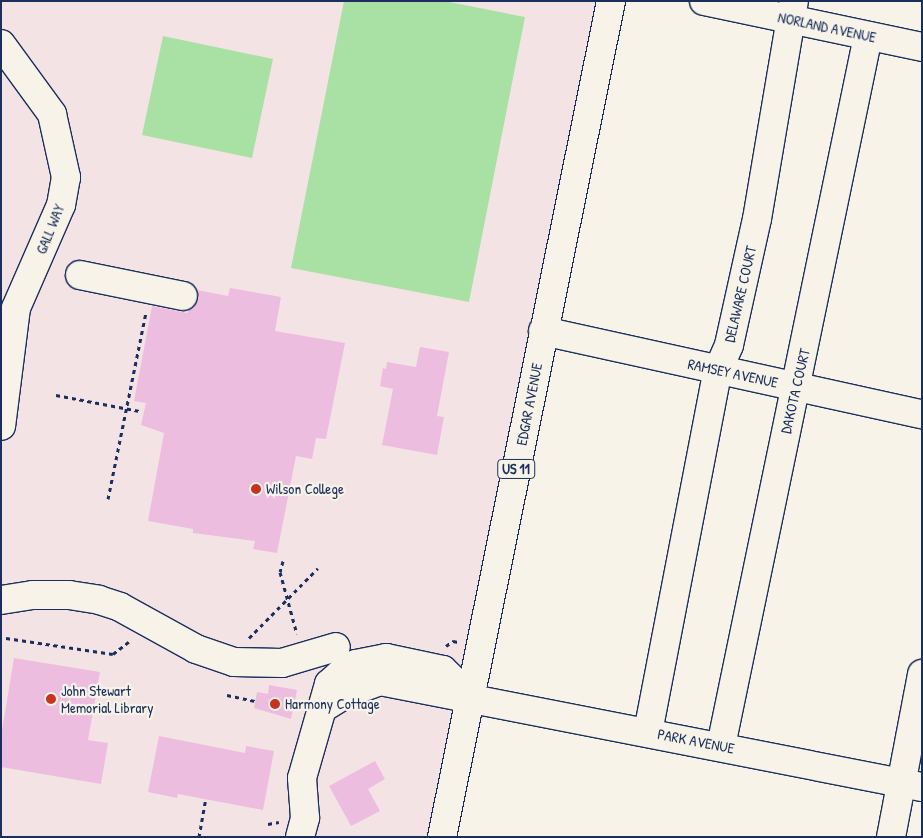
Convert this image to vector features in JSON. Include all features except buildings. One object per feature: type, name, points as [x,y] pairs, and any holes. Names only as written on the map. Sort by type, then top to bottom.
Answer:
[{"type":"street","name":"EDGAR AVENUE","points":[[442,837],[611,1]]},
{"type":"street","name":"NORLAND AVENUE","points":[[704,1],[792,10],[868,36],[922,47]]},
{"type":"street","name":"DELAWARE COURT","points":[[648,732],[718,370],[729,346],[757,219],[792,10]]},
{"type":"street","name":"DAKOTA COURT","points":[[721,746],[795,387],[805,352],[868,36]]},
{"type":"street","name":"GALL WAY","points":[[1,44],[52,114],[66,177],[61,205],[16,308],[1,426]]},
{"type":"street","points":[[80,276],[183,296]]},
{"type":"street","name":"RAMSEY AVENUE","points":[[544,331],[922,414]]},
{"type":"street","points":[[1,600],[33,595],[69,595],[120,607],[196,649],[234,662],[282,663],[336,647]]},
{"type":"street","points":[[892,837],[912,785],[922,674]]},
{"type":"street","name":"PARK AVENUE","points":[[300,837],[305,818],[302,778],[323,708],[347,693],[380,681],[439,694],[470,696],[912,785]]},
{"type":"path","points":[[108,499],[150,290]]},
{"type":"path","points":[[56,394],[139,411]]},
{"type":"path","points":[[283,561],[280,572],[298,638]]},
{"type":"path","points":[[247,640],[288,601],[318,568]]},
{"type":"path","points":[[6,638],[113,654],[152,625]]},
{"type":"path","points":[[227,695],[256,701]]},
{"type":"path","points":[[199,837],[205,802]]},
{"type":"shaded area","name":"Wilson College","points":[[1,1],[611,1],[442,837],[1,837]]},
{"type":"green space","points":[[344,1],[444,1],[525,17],[469,302],[291,268]]},
{"type":"green space","points":[[163,36],[273,59],[252,158],[142,135]]},
{"type":"place","name":"Wilson College","points":[[256,489]]},
{"type":"place","name":"John Stewart Memorial Library","points":[[51,699]]},
{"type":"place","name":"Harmony Cottage","points":[[275,704]]}]
